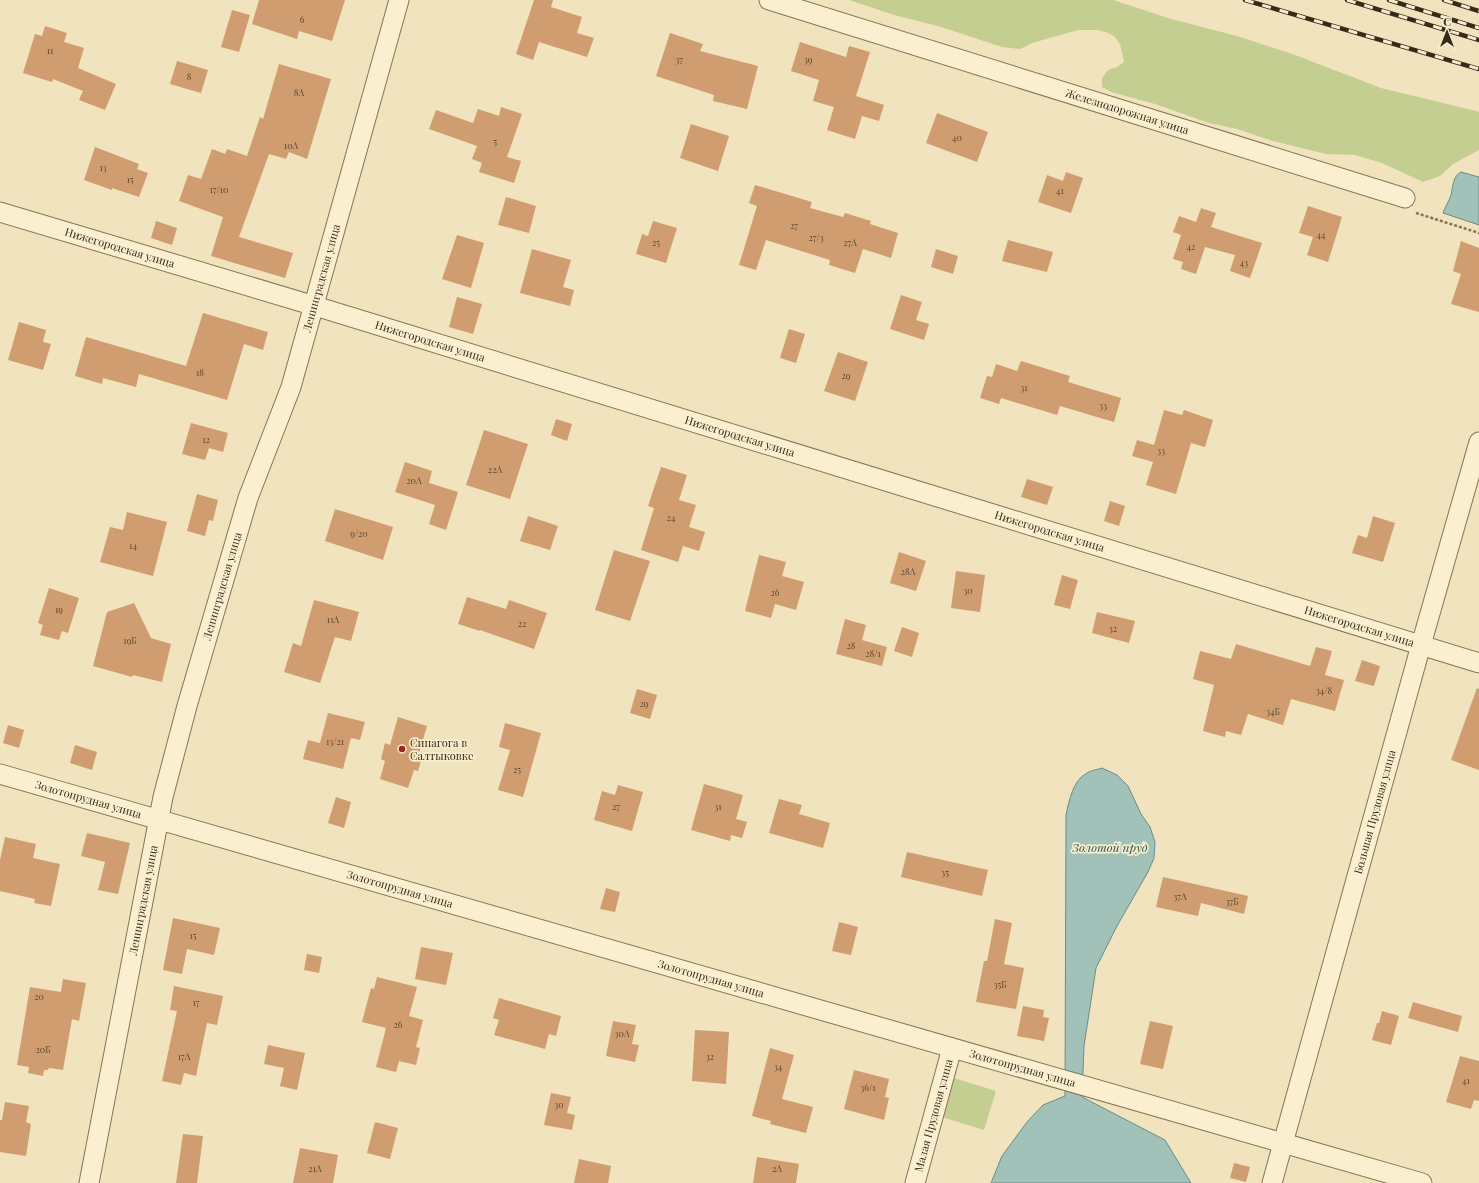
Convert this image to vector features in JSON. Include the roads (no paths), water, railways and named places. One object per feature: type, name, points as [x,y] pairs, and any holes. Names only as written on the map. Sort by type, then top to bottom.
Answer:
[{"type":"street","name":"Ленинградская улица","points":[[89,1183],[163,797],[187,706],[248,498],[291,387],[315,306],[399,0]]},
{"type":"street","name":"Железнодорожная улица","points":[[768,0],[1405,198]]},
{"type":"street","name":"Нижегородская улица","points":[[0,212],[315,306],[1479,663]]},
{"type":"street","name":"Большая Прудовая улица","points":[[1272,1183],[1421,645],[1479,442]]},
{"type":"street","name":"Золотопрудная улица","points":[[0,774],[1422,1183]]},
{"type":"street","name":"Малая Прудовая улица","points":[[914,1183],[952,1048]]},
{"type":"water","points":[[1461,172],[1479,177],[1479,225],[1443,213],[1451,195],[1456,176]]},
{"type":"water","name":"Золотой пруд","points":[[1102,768],[1117,775],[1128,786],[1141,814],[1150,827],[1155,842],[1154,858],[1148,872],[1117,926],[1096,968],[1084,1046],[1082,1097],[1165,1140],[1191,1183],[991,1183],[1002,1156],[1027,1122],[1043,1105],[1065,1096],[1066,815],[1072,791],[1078,781],[1082,776],[1089,772]]},
{"type":"railway","points":[[1245,0],[1479,69]]},
{"type":"railway","points":[[1347,0],[1479,40]]},
{"type":"railway","points":[[1389,0],[1479,28]]},
{"type":"railway","points":[[1444,0],[1479,11]]},
{"type":"place","name":"Синагога в Салтыковке","points":[[402,749]]}]
